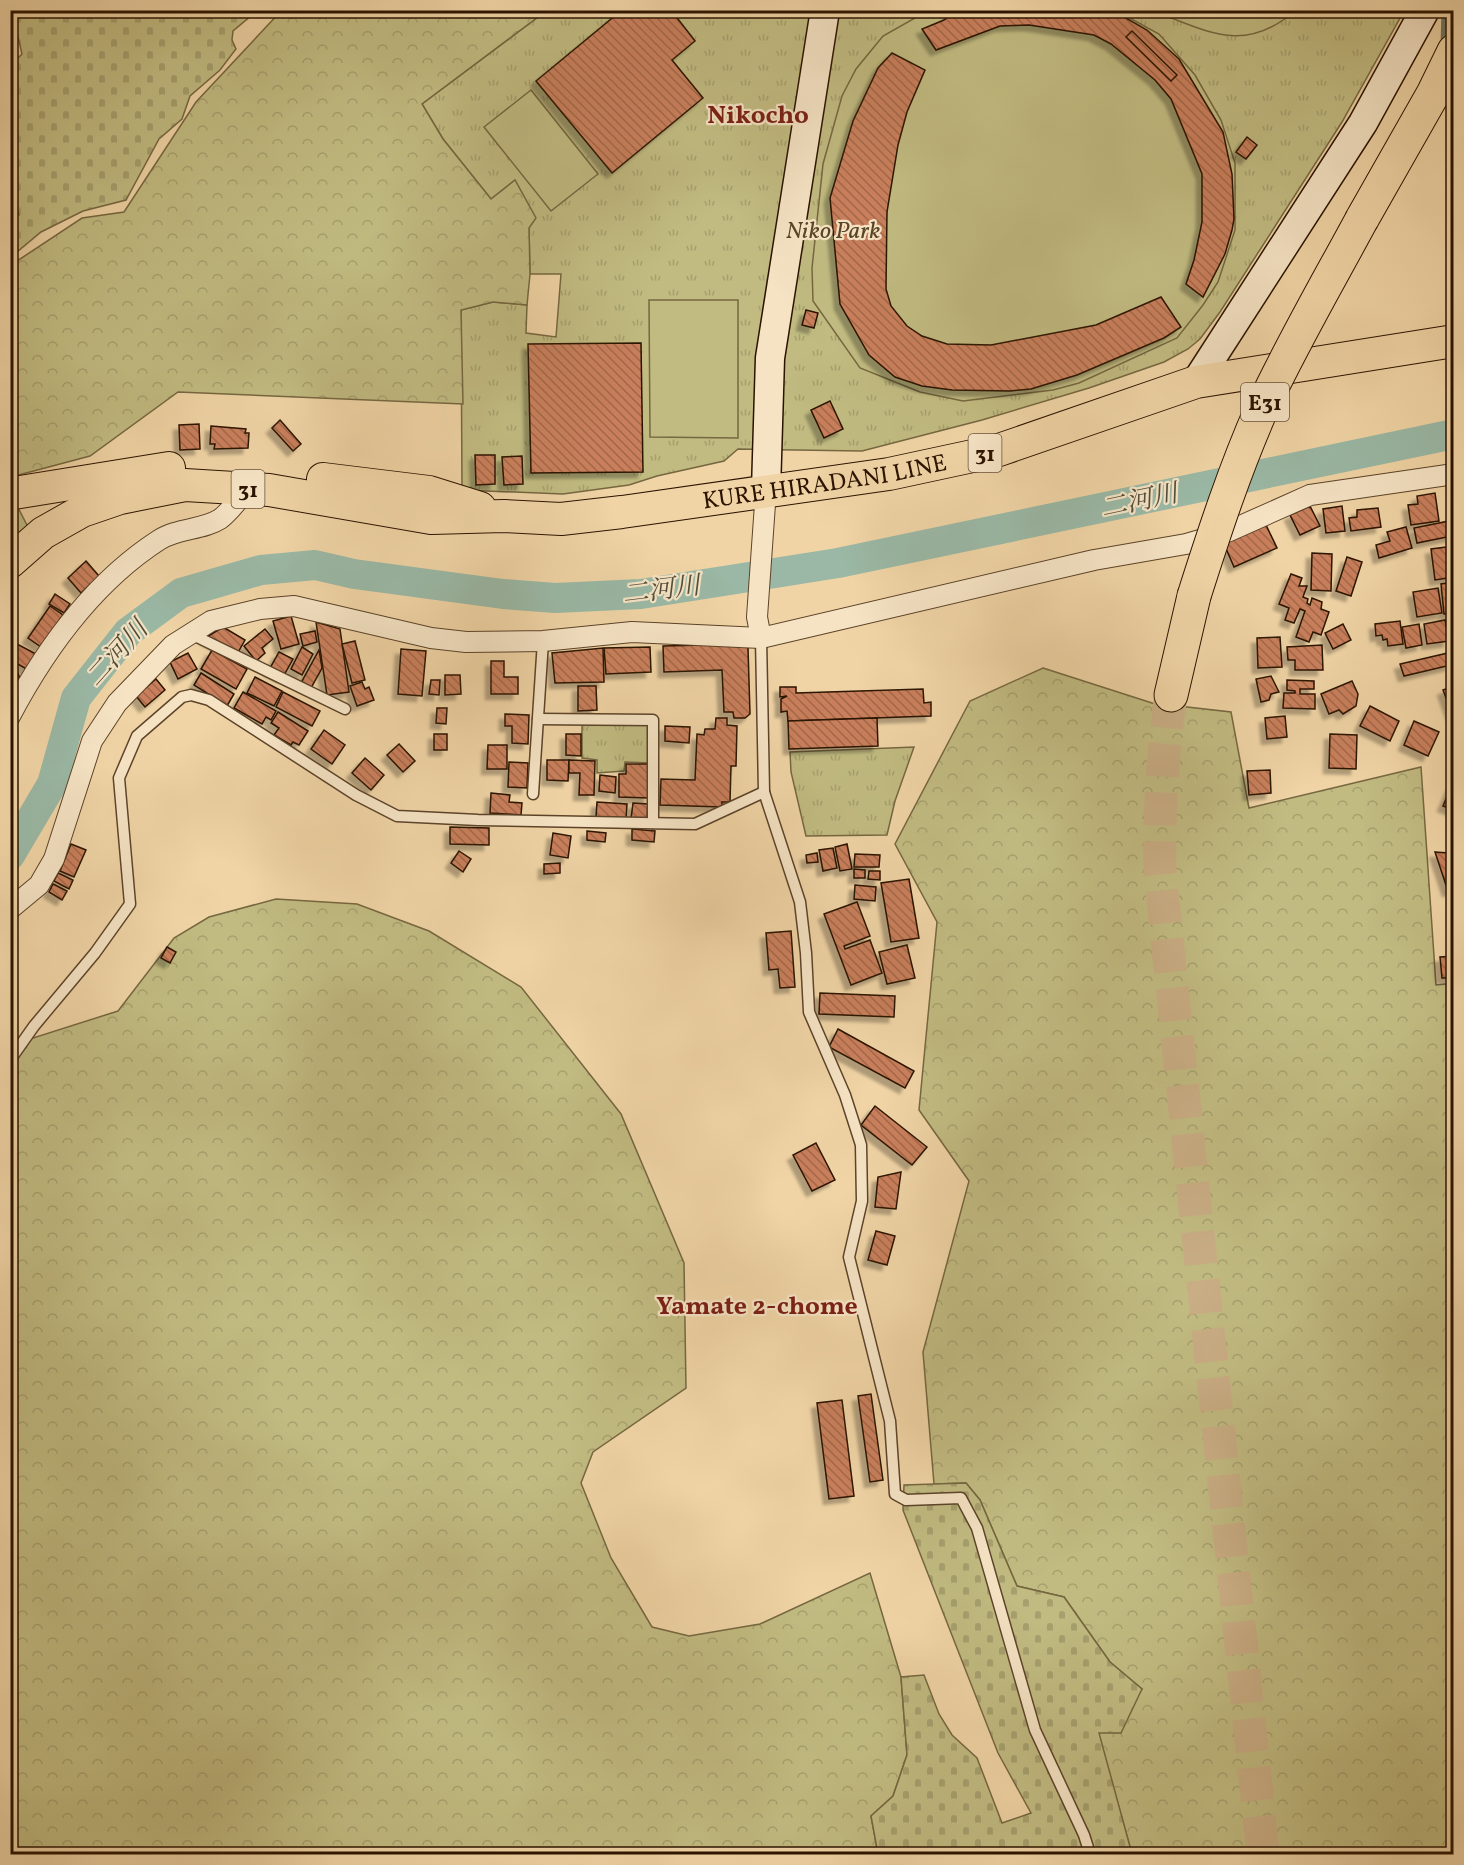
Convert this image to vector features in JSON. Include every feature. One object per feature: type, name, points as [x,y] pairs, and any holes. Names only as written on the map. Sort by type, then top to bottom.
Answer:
[{"type":"highway","name":"E31","points":[[1171,695],[1194,596],[1227,494],[1263,408],[1304,325],[1433,94],[1454,51]]},
{"type":"main road","name":"KURE HIRADANI LINE","points":[[10,562],[43,533],[82,511],[120,498],[185,485],[269,490],[431,518],[504,516],[561,519],[889,474],[996,451],[1139,399],[1196,382],[1454,341]]},
{"type":"main road","name":"KURE HIRADANI LINE","points":[[14,493],[184,466],[266,472],[429,492],[504,516]]},
{"type":"street","points":[[762,638],[757,617],[766,490],[770,358],[825,10]]},
{"type":"street","points":[[1196,382],[1363,123],[1425,10]]},
{"type":"street","points":[[10,909],[39,885],[54,859],[92,741],[117,703],[173,645],[211,621],[260,609],[294,606],[430,638],[466,642],[543,641],[632,633],[762,638],[1094,560],[1186,544],[1227,532],[1310,495],[1454,474]]},
{"type":"street","points":[[10,716],[32,676],[81,609],[116,573],[161,538],[220,519],[248,489]]},
{"type":"lane","points":[[191,634],[345,709]]},
{"type":"lane","points":[[762,638],[764,792],[800,902],[806,953],[809,1012],[845,1095],[861,1145],[862,1201],[849,1257],[890,1421],[895,1494],[906,1500],[961,1498],[977,1528],[1035,1730],[1084,1835],[1090,1854]]},
{"type":"lane","points":[[533,794],[543,641]]},
{"type":"lane","points":[[10,1060],[34,1026],[95,954],[130,904],[119,778],[137,735],[183,697],[201,696],[209,700],[356,795],[397,816],[478,820],[695,824],[764,792]]},
{"type":"lane","points":[[538,719],[653,720],[653,823]]},
{"type":"green space","points":[[282,10],[546,11],[422,104],[443,139],[491,199],[515,180],[536,218],[529,228],[530,274],[527,305],[493,302],[461,310],[463,404],[178,392],[90,456],[11,477],[11,265],[82,218],[124,212],[196,102]]},
{"type":"green space","points":[[929,10],[1117,11],[1159,34],[1195,75],[1221,120],[1235,163],[1235,230],[1218,282],[1177,338],[1079,383],[1053,390],[963,401],[920,392],[860,368],[813,301],[812,268],[823,164],[842,96],[856,69],[883,36]]},
{"type":"green space","points":[[1295,10],[1276,24],[1259,32],[1242,36],[1208,31],[1153,11]]},
{"type":"green space","points":[[12,11],[257,11],[233,31],[232,40],[236,49],[220,70],[190,96],[182,119],[159,139],[126,200],[83,211],[41,232],[11,257],[11,217],[19,215],[11,192],[11,65],[22,54]]},
{"type":"green space","name":"Niko Park","points":[[546,11],[1404,11],[1342,122],[1220,312],[1200,339],[1188,349],[1164,362],[1089,388],[982,420],[862,451],[738,449],[724,461],[657,476],[629,485],[563,494],[462,490],[461,310],[493,302],[527,305],[526,333],[556,337],[561,274],[530,274],[529,228],[514,181],[491,199],[443,139],[422,104]]},
{"type":"green space","points":[[531,90],[598,174],[551,211],[484,127]]},
{"type":"green space","points":[[649,300],[738,300],[738,438],[650,437]]},
{"type":"green space","points":[[10,492],[30,531],[10,547]]},
{"type":"green space","points":[[1043,668],[1152,703],[1231,712],[1249,808],[1421,767],[1436,985],[1454,983],[1453,1854],[1132,1854],[1098,1733],[1142,1689],[1110,1662],[1064,1597],[1017,1586],[980,1500],[966,1483],[934,1484],[923,1352],[969,1181],[919,1110],[937,922],[895,844],[970,701]]},
{"type":"green space","points":[[582,721],[651,722],[651,763],[625,762],[624,771],[597,773],[597,760],[582,758]]},
{"type":"green space","points":[[914,747],[895,801],[887,835],[806,836],[791,772],[790,752]]},
{"type":"green space","points":[[276,899],[357,904],[429,931],[521,987],[621,1114],[684,1263],[686,1388],[593,1452],[581,1483],[611,1558],[652,1627],[689,1636],[760,1624],[870,1573],[901,1677],[907,1755],[893,1796],[871,1816],[878,1854],[11,1854],[11,1045],[118,1011],[174,938],[209,917]]},
{"type":"green space","points":[[966,1483],[980,1500],[1017,1586],[1064,1597],[1110,1662],[1142,1689],[1121,1733],[1099,1733],[1132,1854],[878,1854],[871,1816],[893,1796],[907,1755],[901,1677],[924,1675],[939,1714],[952,1735],[977,1758],[1002,1823],[1031,1813],[998,1753],[903,1510],[904,1485]]},
{"type":"building","points":[[622,10],[671,10],[695,41],[672,60],[703,98],[612,173],[536,81]]},
{"type":"building","points":[[955,10],[1112,10],[1147,30],[1179,59],[1223,132],[1232,174],[1234,219],[1232,230],[1225,254],[1203,297],[1186,284],[1202,222],[1202,174],[1171,99],[1155,80],[1111,44],[1094,35],[1029,25],[1000,26],[936,50],[922,29],[944,20]]},
{"type":"building","points":[[1132,31],[1177,75],[1171,81],[1126,37]]},
{"type":"building","points":[[892,53],[925,70],[907,112],[898,145],[887,212],[886,289],[891,306],[907,326],[922,336],[947,344],[991,345],[1096,325],[1161,297],[1181,327],[1164,338],[1077,375],[1031,389],[1010,391],[952,390],[922,386],[895,377],[869,355],[840,304],[830,198],[853,121],[878,68]]},
{"type":"building","points":[[1247,137],[1257,145],[1246,159],[1236,152]]},
{"type":"building","points":[[806,310],[818,313],[814,328],[802,325]]},
{"type":"building","points":[[641,343],[643,472],[531,473],[528,344]]},
{"type":"building","points":[[830,401],[843,429],[824,438],[811,410]]},
{"type":"building","points":[[280,420],[301,444],[293,451],[272,428]]},
{"type":"building","points":[[199,424],[200,449],[180,450],[179,425]]},
{"type":"building","points":[[211,426],[246,429],[245,433],[249,433],[248,448],[214,449],[215,444],[210,444]]},
{"type":"building","points":[[475,455],[495,455],[495,484],[476,485]]},
{"type":"building","points":[[522,456],[523,484],[504,485],[502,457]]},
{"type":"building","points":[[1435,493],[1439,521],[1411,525],[1408,505],[1418,504],[1417,496]]},
{"type":"building","points":[[1310,506],[1320,526],[1300,535],[1290,515]]},
{"type":"building","points":[[1342,506],[1345,531],[1326,533],[1323,509]]},
{"type":"building","points":[[1378,508],[1381,527],[1351,531],[1349,518],[1357,517],[1357,510]]},
{"type":"building","points":[[1449,521],[1452,536],[1417,543],[1414,528]]},
{"type":"building","points":[[1266,525],[1277,548],[1234,567],[1224,544]]},
{"type":"building","points":[[1406,527],[1412,548],[1379,558],[1376,545],[1390,541],[1387,532]]},
{"type":"building","points":[[1454,546],[1454,577],[1435,580],[1431,549]]},
{"type":"building","points":[[1312,553],[1332,554],[1331,591],[1311,590]]},
{"type":"building","points":[[1347,557],[1362,562],[1351,596],[1336,591]]},
{"type":"building","points":[[86,561],[99,576],[81,593],[68,578]]},
{"type":"building","points":[[1291,574],[1302,578],[1299,586],[1307,586],[1303,597],[1308,599],[1307,603],[1310,605],[1312,598],[1322,602],[1321,609],[1329,612],[1321,635],[1313,632],[1309,642],[1296,637],[1305,611],[1300,609],[1294,623],[1285,620],[1289,608],[1279,604]]},
{"type":"building","points":[[1454,582],[1454,613],[1444,614],[1441,584]]},
{"type":"building","points":[[1438,588],[1442,613],[1417,617],[1413,592]]},
{"type":"building","points":[[55,594],[70,604],[64,613],[49,604]]},
{"type":"building","points":[[50,606],[63,615],[41,647],[28,638]]},
{"type":"building","points":[[291,616],[299,644],[281,649],[273,621]]},
{"type":"building","points":[[1445,620],[1449,641],[1427,644],[1424,624]]},
{"type":"building","points":[[1400,621],[1403,644],[1388,646],[1387,639],[1383,640],[1382,635],[1376,636],[1375,624]]},
{"type":"building","points":[[316,622],[340,629],[349,692],[327,695]]},
{"type":"building","points":[[1343,624],[1351,640],[1333,649],[1325,633]]},
{"type":"building","points":[[1419,624],[1422,645],[1406,648],[1402,627]]},
{"type":"building","points":[[223,627],[245,640],[236,656],[205,638]]},
{"type":"building","points":[[265,629],[273,639],[262,648],[265,653],[256,661],[244,646]]},
{"type":"building","points":[[315,631],[317,642],[303,646],[300,634]]},
{"type":"building","points":[[1280,637],[1282,667],[1258,668],[1257,638]]},
{"type":"building","points":[[355,641],[365,680],[352,683],[342,644]]},
{"type":"building","points":[[15,643],[38,655],[30,671],[16,663],[14,667],[10,665],[10,652]]},
{"type":"building","points":[[744,644],[748,648],[750,714],[745,718],[734,718],[733,712],[724,712],[722,670],[664,672],[663,646]]},
{"type":"building","points":[[1322,645],[1323,670],[1295,670],[1295,660],[1288,660],[1287,647]]},
{"type":"building","points":[[302,647],[313,654],[302,675],[291,669]]},
{"type":"building","points":[[650,647],[651,672],[606,674],[604,648]]},
{"type":"building","points":[[603,648],[604,682],[555,683],[552,653]]},
{"type":"building","points":[[401,649],[426,651],[422,696],[398,694]]},
{"type":"building","points":[[212,650],[247,669],[236,689],[201,669]]},
{"type":"building","points":[[319,650],[322,668],[311,688],[301,683]]},
{"type":"building","points":[[279,652],[293,659],[283,677],[269,670]]},
{"type":"building","points":[[188,653],[197,669],[178,679],[170,662]]},
{"type":"building","points":[[1448,653],[1451,665],[1404,676],[1400,664]]},
{"type":"building","points":[[491,661],[504,661],[504,677],[518,677],[518,694],[491,694]]},
{"type":"building","points":[[15,666],[23,686],[10,706],[10,668]]},
{"type":"building","points":[[201,673],[234,694],[227,706],[194,685]]},
{"type":"building","points":[[445,675],[460,675],[461,694],[445,695]]},
{"type":"building","points":[[1271,676],[1279,692],[1271,694],[1269,700],[1261,702],[1256,679]]},
{"type":"building","points":[[255,677],[282,691],[274,706],[247,693]]},
{"type":"building","points":[[156,679],[165,690],[145,707],[136,696]]},
{"type":"building","points":[[431,680],[440,680],[439,695],[429,694]]},
{"type":"building","points":[[1287,680],[1314,681],[1314,689],[1300,689],[1300,694],[1315,694],[1315,709],[1283,708],[1284,693],[1295,693],[1295,691],[1287,690]]},
{"type":"building","points":[[1352,681],[1358,694],[1356,706],[1343,714],[1339,710],[1329,714],[1321,694]]},
{"type":"building","points":[[362,682],[365,689],[369,687],[374,700],[357,706],[350,686]]},
{"type":"building","points":[[578,686],[596,686],[597,710],[578,711]]},
{"type":"building","points":[[1454,686],[1454,717],[1453,717],[1443,690]]},
{"type":"building","points":[[780,687],[796,687],[796,693],[923,689],[924,703],[931,702],[931,716],[788,721],[787,711],[781,712],[781,699],[787,696],[780,697]]},
{"type":"building","points":[[243,692],[276,711],[271,720],[266,717],[262,724],[234,708]]},
{"type":"building","points":[[283,692],[320,711],[312,726],[276,707]]},
{"type":"building","points":[[1370,706],[1399,721],[1390,741],[1360,726]]},
{"type":"building","points":[[437,708],[447,708],[446,724],[436,723]]},
{"type":"building","points":[[278,712],[308,731],[299,745],[293,742],[291,745],[274,735],[279,728],[271,723]]},
{"type":"building","points":[[505,714],[529,715],[528,744],[512,743],[512,726],[505,726]]},
{"type":"building","points":[[1285,716],[1287,737],[1267,739],[1265,718]]},
{"type":"building","points":[[716,718],[727,718],[727,725],[737,726],[736,766],[731,766],[730,802],[722,802],[722,807],[660,805],[661,779],[695,780],[697,734],[704,735],[705,729],[715,729]]},
{"type":"building","points":[[877,718],[878,746],[789,749],[788,721]]},
{"type":"building","points":[[1414,721],[1439,732],[1428,756],[1404,745]]},
{"type":"building","points":[[665,726],[690,727],[689,743],[665,741]]},
{"type":"building","points":[[324,730],[345,745],[332,764],[311,749]]},
{"type":"building","points":[[434,734],[447,734],[447,750],[434,750]]},
{"type":"building","points":[[566,734],[581,734],[581,756],[566,755]]},
{"type":"building","points":[[1330,734],[1357,735],[1356,769],[1329,768]]},
{"type":"building","points":[[399,744],[415,761],[403,772],[387,755]]},
{"type":"building","points":[[488,745],[507,745],[507,769],[487,769]]},
{"type":"building","points":[[365,758],[384,775],[371,790],[352,773]]},
{"type":"building","points":[[547,760],[569,760],[568,781],[547,780]]},
{"type":"building","points":[[569,760],[595,761],[594,795],[579,795],[580,773],[569,773]]},
{"type":"building","points":[[509,762],[528,763],[527,788],[508,787]]},
{"type":"building","points":[[626,764],[650,764],[649,798],[619,797],[619,774],[626,774]]},
{"type":"building","points":[[1270,770],[1271,793],[1249,795],[1247,771]]},
{"type":"building","points":[[600,775],[616,777],[615,793],[599,791]]},
{"type":"building","points":[[1454,780],[1454,810],[1443,806]]},
{"type":"building","points":[[491,793],[510,795],[509,802],[522,803],[521,815],[490,813]]},
{"type":"building","points":[[597,802],[627,804],[626,819],[596,817]]},
{"type":"building","points":[[633,803],[648,804],[647,820],[631,819]]},
{"type":"building","points":[[450,827],[489,828],[489,845],[450,844]]},
{"type":"building","points":[[632,829],[655,831],[654,842],[632,840]]},
{"type":"building","points":[[587,831],[606,833],[605,842],[587,840]]},
{"type":"building","points":[[553,833],[571,836],[568,858],[550,855]]},
{"type":"building","points":[[71,844],[86,850],[74,877],[60,871]]},
{"type":"building","points":[[847,844],[852,869],[840,871],[835,847]]},
{"type":"building","points":[[833,848],[837,868],[823,871],[819,850]]},
{"type":"building","points":[[459,851],[471,859],[463,872],[451,863]]},
{"type":"building","points":[[1435,852],[1448,853],[1454,871],[1454,889],[1448,891]]},
{"type":"building","points":[[817,853],[818,862],[807,863],[806,855]]},
{"type":"building","points":[[855,854],[880,855],[879,867],[854,867]]},
{"type":"building","points":[[560,863],[560,873],[544,874],[544,864]]},
{"type":"building","points":[[854,869],[865,870],[865,878],[854,878]]},
{"type":"building","points":[[869,871],[880,871],[880,880],[868,879]]},
{"type":"building","points":[[58,873],[73,880],[69,889],[54,881]]},
{"type":"building","points":[[909,879],[919,938],[891,942],[881,883]]},
{"type":"building","points":[[53,884],[67,891],[62,900],[49,892]]},
{"type":"building","points":[[855,885],[876,887],[875,901],[854,899]]},
{"type":"building","points":[[857,902],[870,936],[844,946],[845,949],[870,940],[882,973],[851,985],[824,914]]},
{"type":"building","points":[[791,931],[795,987],[780,988],[778,969],[769,970],[766,933]]},
{"type":"building","points":[[907,945],[915,978],[887,984],[879,952]]},
{"type":"building","points":[[167,947],[176,952],[170,963],[161,958]]},
{"type":"building","points":[[1454,956],[1454,978],[1442,978],[1440,957]]},
{"type":"building","points":[[820,993],[895,996],[894,1017],[819,1014]]},
{"type":"building","points":[[838,1029],[914,1071],[905,1088],[829,1047]]},
{"type":"building","points":[[875,1106],[927,1147],[912,1165],[861,1125]]},
{"type":"building","points":[[816,1143],[835,1180],[812,1191],[793,1155]]},
{"type":"building","points":[[901,1172],[896,1209],[875,1207],[878,1177]]},
{"type":"building","points":[[876,1231],[895,1236],[887,1265],[868,1260]]},
{"type":"building","points":[[871,1394],[883,1480],[870,1482],[858,1396]]},
{"type":"building","points":[[842,1400],[854,1496],[829,1499],[817,1403]]},
{"type":"waterway","points":[[1443,45],[1444,10]]},
{"type":"waterway","name":"二河川","points":[[10,855],[52,784],[76,698],[128,632],[181,593],[261,570],[315,565],[354,574],[503,594],[555,598],[641,594],[838,563],[1454,434]]},
{"type":"tunnel","points":[[1171,695],[1162,783],[1160,872],[1263,1854]]},
{"type":"district","name":"Nikocho","points":[[758,114]]},
{"type":"district","name":"Yamate 2-chome","points":[[757,1305]]}]
